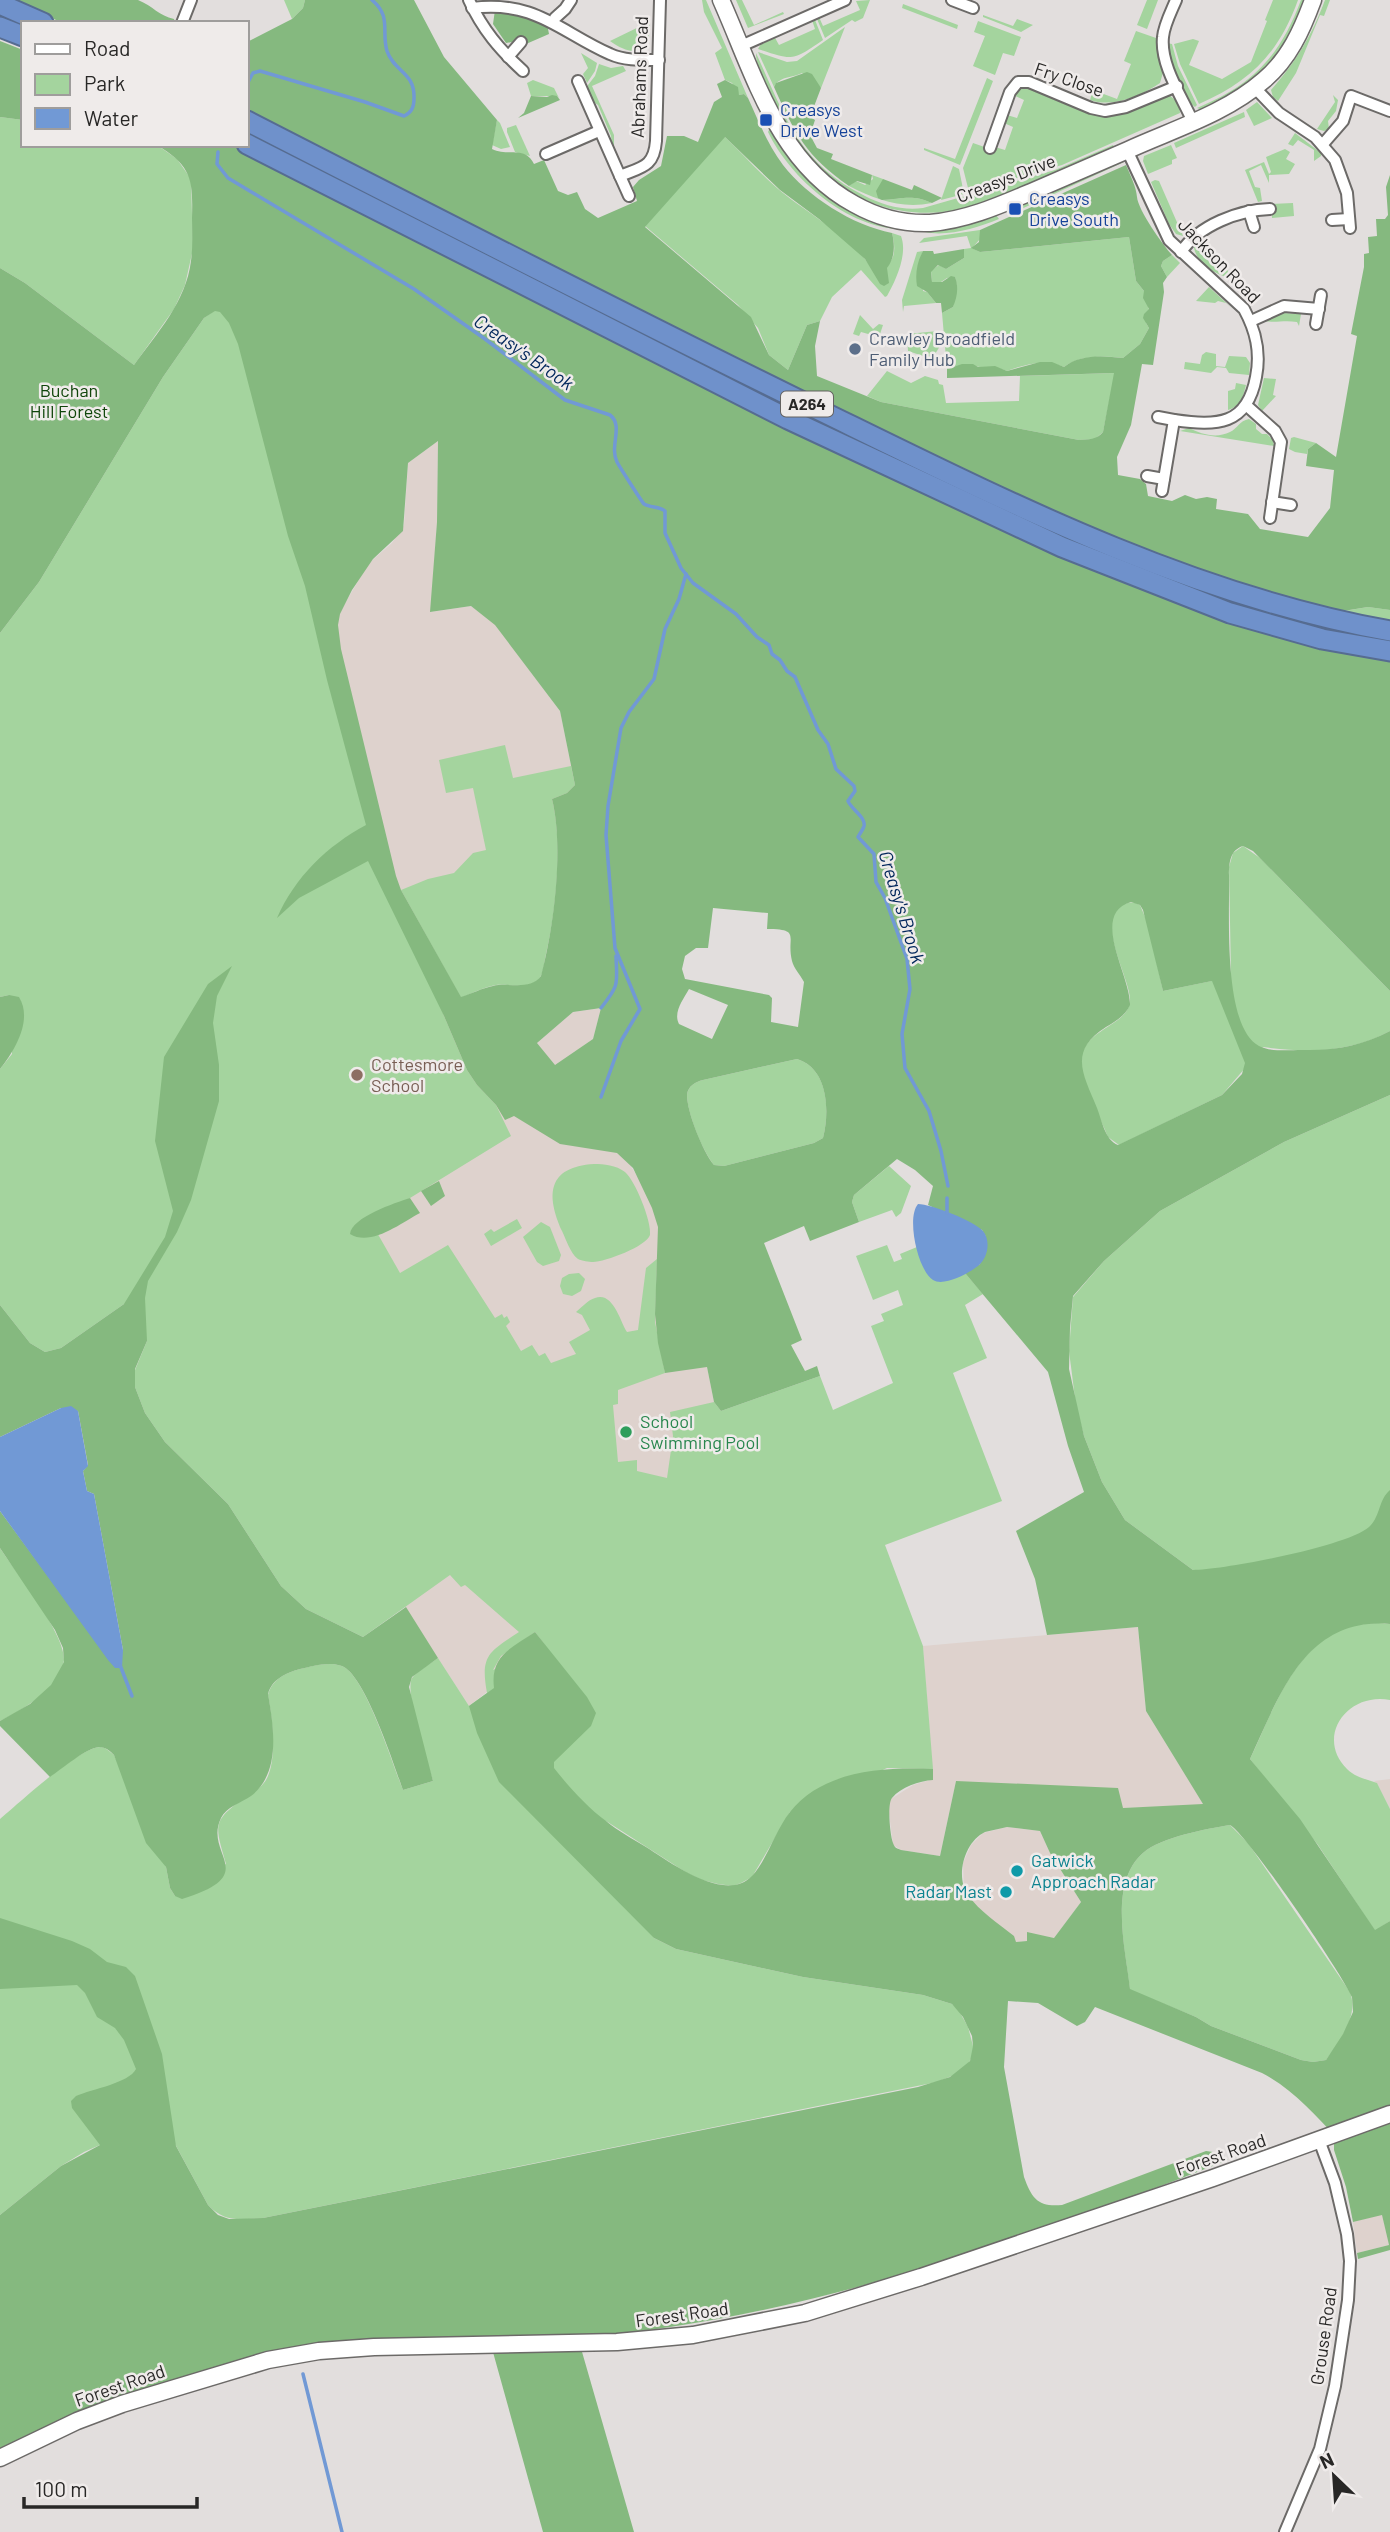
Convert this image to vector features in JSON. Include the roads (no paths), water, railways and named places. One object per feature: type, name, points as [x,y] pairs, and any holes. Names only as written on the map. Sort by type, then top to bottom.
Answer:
[{"type":"highway","points":[[0,4],[38,21]]},
{"type":"highway","points":[[0,27],[21,35]]},
{"type":"highway","name":"A264","points":[[248,122],[668,336],[873,437],[1060,523],[1238,594],[1301,613],[1390,631]]},
{"type":"highway","name":"A264","points":[[248,145],[788,419],[1062,547],[1230,613],[1322,639],[1390,651]]},
{"type":"street","points":[[183,21],[191,0]]},
{"type":"street","points":[[523,71],[488,34],[470,4],[506,0],[523,3],[555,18],[614,56],[659,61]]},
{"type":"street","points":[[555,18],[570,0]]},
{"type":"street","name":"Abrahams Road","points":[[620,176],[647,165],[654,155],[660,0]]},
{"type":"street","name":"Creasys Drive","points":[[721,0],[777,126],[805,166],[843,197],[865,210],[886,217],[929,223],[971,216],[1224,108],[1255,88],[1274,71],[1289,52],[1313,0]]},
{"type":"street","points":[[952,0],[973,8]]},
{"type":"street","points":[[1176,0],[1163,39],[1167,64],[1193,122]]},
{"type":"street","points":[[741,46],[840,1]]},
{"type":"street","points":[[508,57],[521,42]]},
{"type":"street","name":"Abrahams Road","points":[[578,81],[629,196]]},
{"type":"street","name":"Fry Close","points":[[990,148],[1010,92],[1018,82],[1029,82],[1091,108],[1105,111],[1126,107],[1177,86]]},
{"type":"street","points":[[1255,88],[1273,108],[1323,144],[1335,160],[1344,182],[1350,223],[1332,220]]},
{"type":"street","points":[[1323,144],[1343,121],[1346,93],[1390,111]]},
{"type":"street","points":[[546,154],[600,131]]},
{"type":"street","name":"Jackson Road","points":[[1127,150],[1165,232],[1181,252],[1237,300],[1251,321],[1259,359],[1251,399],[1247,406]]},
{"type":"street","points":[[1181,252],[1196,234],[1249,211],[1270,209]]},
{"type":"street","points":[[1249,211],[1254,227]]},
{"type":"street","points":[[1317,324],[1321,295]]},
{"type":"street","points":[[1251,321],[1284,306],[1319,309]]},
{"type":"street","points":[[1158,417],[1214,423],[1233,416],[1247,406],[1275,431],[1281,442],[1270,518]]},
{"type":"street","points":[[1147,476],[1163,485],[1174,420]]},
{"type":"street","points":[[1272,502],[1291,505]]},
{"type":"street","name":"Forest Road","points":[[0,2458],[77,2421],[122,2404],[268,2360],[319,2350],[627,2342],[693,2334],[805,2312],[921,2277],[1390,2114]]},
{"type":"street","name":"Grouse Road","points":[[1285,2532],[1315,2462],[1325,2428],[1343,2340],[1348,2300],[1348,2234],[1335,2183],[1319,2140]]},
{"type":"water","points":[[918,1204],[952,1214],[983,1231],[988,1244],[981,1263],[956,1278],[943,1282],[933,1280],[918,1256],[915,1244],[913,1221]]},
{"type":"water","points":[[71,1406],[78,1411],[88,1466],[83,1471],[87,1491],[94,1494],[123,1650],[122,1668],[115,1668],[108,1660],[0,1511],[0,1437],[61,1408]]},
{"type":"waterway","name":"Creasy's Brook","points":[[248,82],[253,73],[260,71],[404,116],[413,107],[413,89],[408,77],[390,58],[385,44],[384,18],[372,0]]},
{"type":"waterway","name":"Creasy's Brook","points":[[218,152],[217,164],[228,178],[414,289],[565,400],[610,415],[614,420],[617,462],[644,504],[665,511],[665,533],[681,568],[693,583],[736,614],[757,637],[769,645],[772,654],[795,677],[818,730],[828,744],[836,769],[854,786],[855,791],[848,801],[864,823],[858,837],[874,854],[876,882],[885,898],[907,959],[910,989],[902,1034],[905,1068],[929,1111],[948,1186]]},
{"type":"waterway","points":[[601,1097],[621,1041],[640,1009],[615,948],[606,835],[608,806],[621,728],[629,712],[654,679],[665,629],[679,599],[686,574]]},
{"type":"waterway","points":[[601,1008],[616,984],[616,956]]},
{"type":"waterway","points":[[947,1198],[947,1213]]},
{"type":"waterway","points":[[120,1665],[132,1696]]},
{"type":"waterway","points":[[303,2374],[342,2532]]},
{"type":"place","name":"Creasys Drive West","points":[[766,120]]},
{"type":"place","name":"Creasys Drive South","points":[[1015,209]]},
{"type":"place","name":"Crawley Broadfield Family Hub","points":[[855,349]]},
{"type":"place","name":"Cottesmore School","points":[[357,1075]]},
{"type":"place","name":"School Swimming Pool","points":[[626,1432]]},
{"type":"place","name":"Gatwick Approach Radar","points":[[1017,1871]]},
{"type":"place","name":"Radar Mast","points":[[1006,1892]]},
{"type":"park label","name":"Buchan Hill Forest","points":[[69,401]]}]
